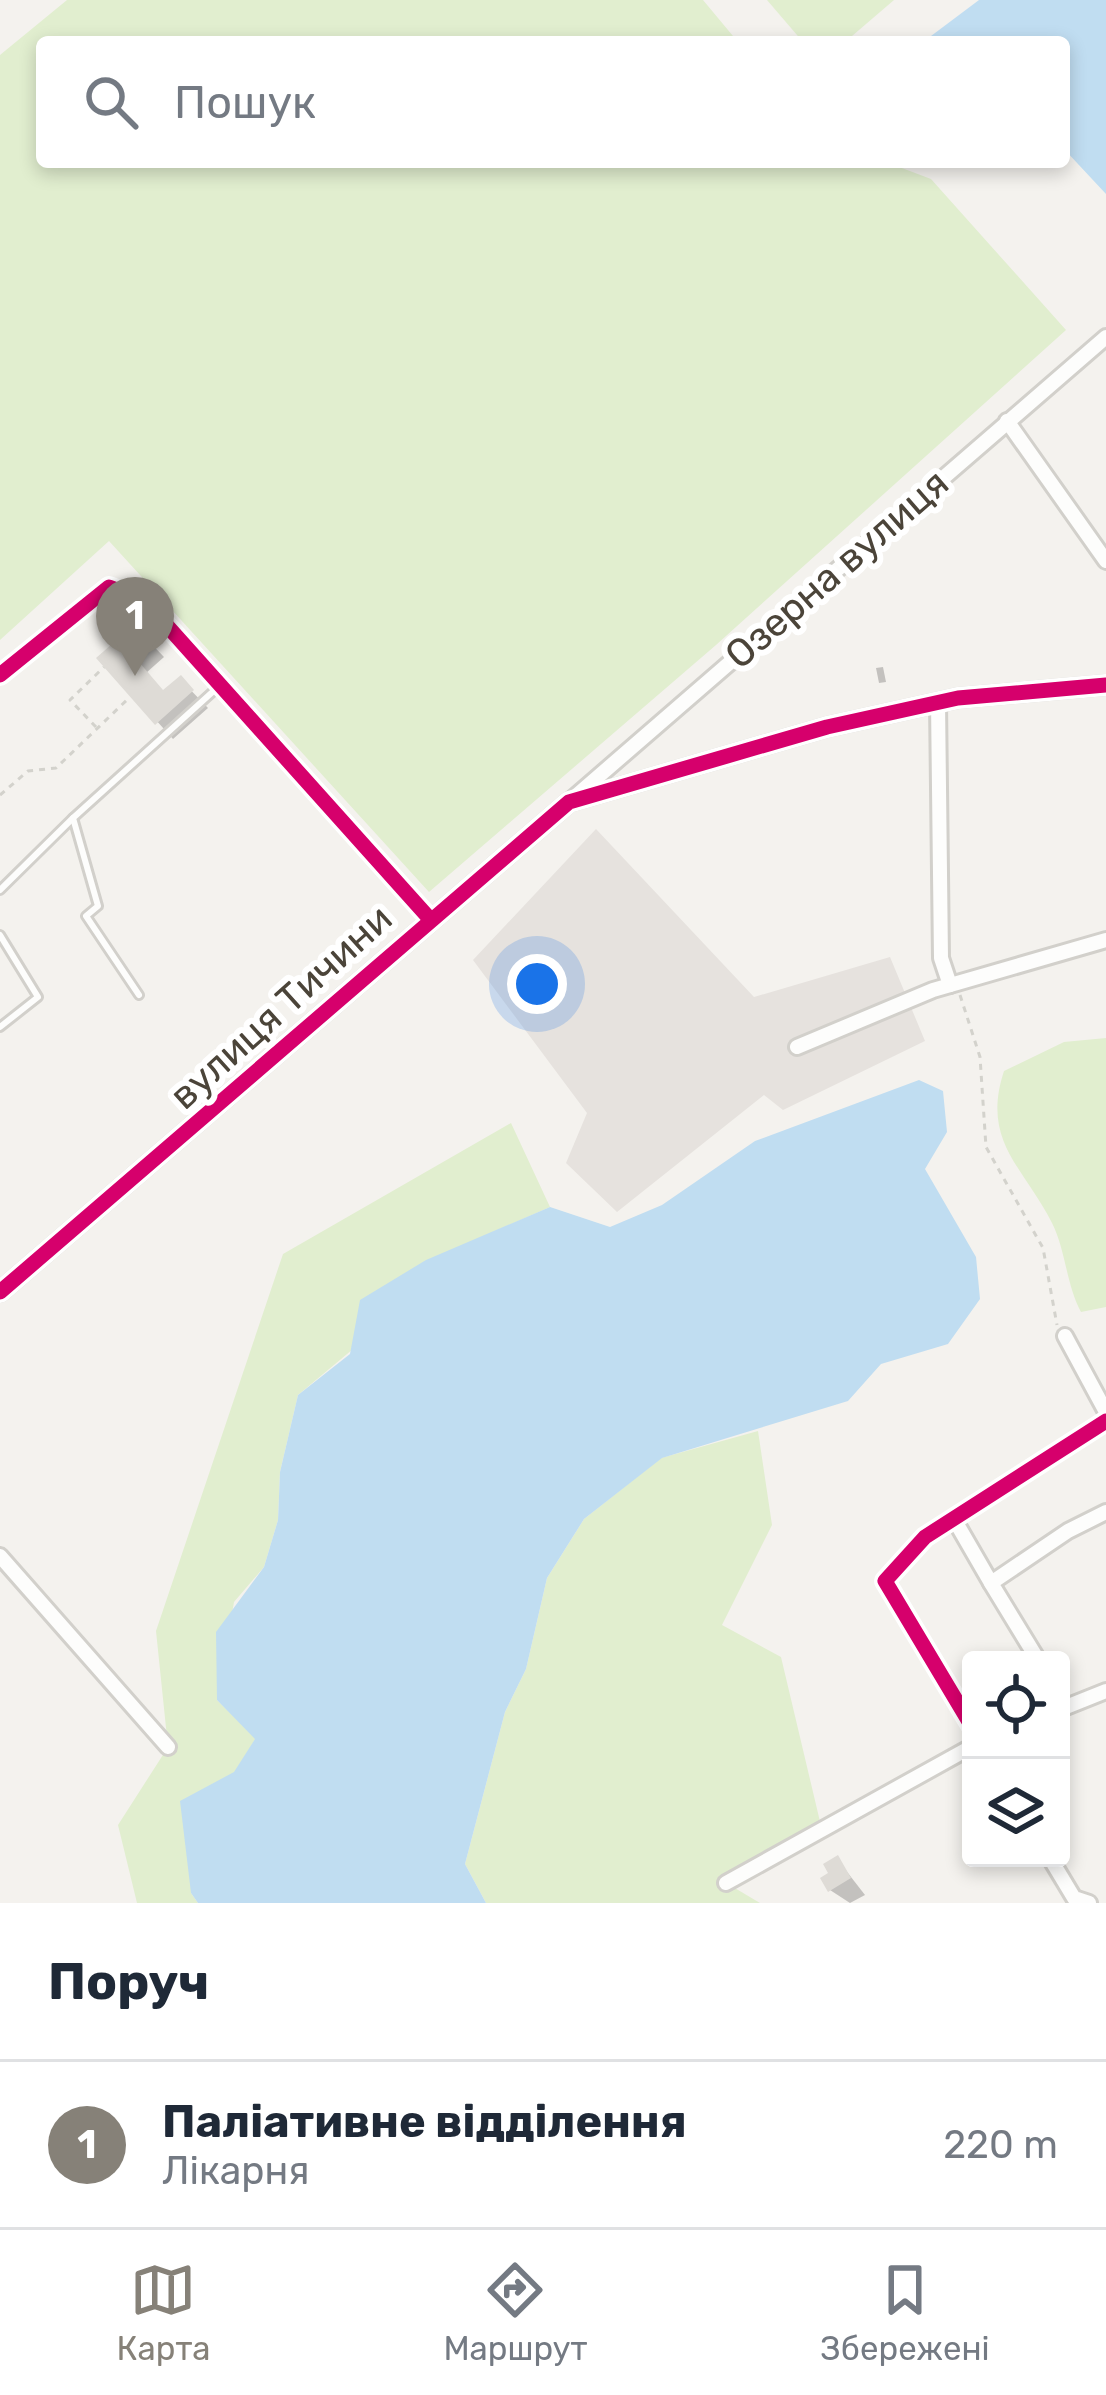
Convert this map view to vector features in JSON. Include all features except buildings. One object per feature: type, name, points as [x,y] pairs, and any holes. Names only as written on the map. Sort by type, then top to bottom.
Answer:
[{"type":"street","name":"Озерна вулиця","points":[[569,802],[1106,337]]},
{"type":"street","points":[[1007,422],[1106,561]]},
{"type":"street","points":[[0,675],[109,587],[143,600],[429,918]]},
{"type":"street","name":"вулиця Тичини","points":[[0,1292],[569,802],[827,728],[938,702],[1106,685]]},
{"type":"street","points":[[938,702],[941,958],[950,985]]},
{"type":"street","points":[[797,1046],[950,985],[1106,940]]},
{"type":"street","points":[[962,1710],[886,1581],[926,1538],[1106,1416],[1064,1336]]},
{"type":"street","points":[[992,1583],[1068,1531],[1106,1513]]},
{"type":"street","points":[[954,1519],[1032,1651]]},
{"type":"street","points":[[0,1556],[168,1747]]},
{"type":"street","points":[[1070,1705],[1106,1691]]},
{"type":"street","points":[[727,1883],[962,1752]]},
{"type":"street","points":[[1055,1867],[1074,1898],[1089,1903]]},
{"type":"lane","points":[[0,890],[221,685]]},
{"type":"lane","points":[[73,818],[98,906],[86,916],[139,995]]},
{"type":"lane","points":[[0,935],[38,997],[0,1027]]},
{"type":"path","points":[[97,728],[70,700],[104,667]]},
{"type":"path","points":[[0,794],[28,771],[56,768],[130,697]]},
{"type":"path","points":[[950,985],[964,999],[980,1057],[986,1147],[1042,1248],[1052,1318],[1064,1336]]},
{"type":"shaded area","points":[[596,829],[754,997],[890,957],[925,1041],[783,1110],[764,1095],[617,1212],[566,1163],[587,1113],[473,960]]},
{"type":"green space","points":[[67,0],[703,0],[733,36],[36,36],[36,168],[902,168],[931,179],[1066,330],[716,645],[429,892],[109,541],[0,640],[0,55]]},
{"type":"green space","points":[[767,0],[894,0],[852,36],[798,36]]},
{"type":"green space","points":[[1106,1038],[1106,1307],[1081,1312],[1052,1223],[1001,1135],[998,1095],[1004,1071],[1064,1042]]},
{"type":"green space","points":[[511,1123],[550,1207],[493,1232],[298,1395],[280,1472],[278,1520],[264,1567],[234,1602],[217,1700],[256,1738],[235,1772],[191,1893],[198,1903],[137,1903],[118,1825],[168,1747],[156,1631],[283,1254]]},
{"type":"green space","points":[[758,1431],[772,1525],[722,1625],[781,1657],[822,1830],[728,1884],[760,1903],[486,1903],[465,1864],[505,1712],[526,1669],[547,1578],[584,1519],[661,1458]]},
{"type":"water","points":[[979,0],[1106,0],[1106,194],[1070,155],[1070,36],[931,36]]},
{"type":"water","points":[[919,1080],[943,1091],[947,1132],[925,1169],[976,1257],[980,1299],[948,1344],[881,1364],[848,1401],[662,1458],[584,1519],[547,1578],[526,1669],[505,1712],[465,1864],[486,1903],[198,1903],[191,1893],[180,1801],[234,1772],[255,1739],[217,1700],[216,1632],[264,1567],[278,1520],[280,1472],[298,1395],[350,1354],[360,1300],[426,1260],[550,1207],[610,1227],[662,1205],[755,1141]]},
{"type":"cycle path","points":[[0,675],[109,587],[144,600],[429,918]]},
{"type":"cycle path","points":[[0,1292],[569,802],[827,727],[958,698],[1106,685]]},
{"type":"cycle path","points":[[962,1710],[885,1581],[925,1537],[1106,1421]]},
{"type":"place","name":"Паліативне відділення","points":[[135,676]]}]
